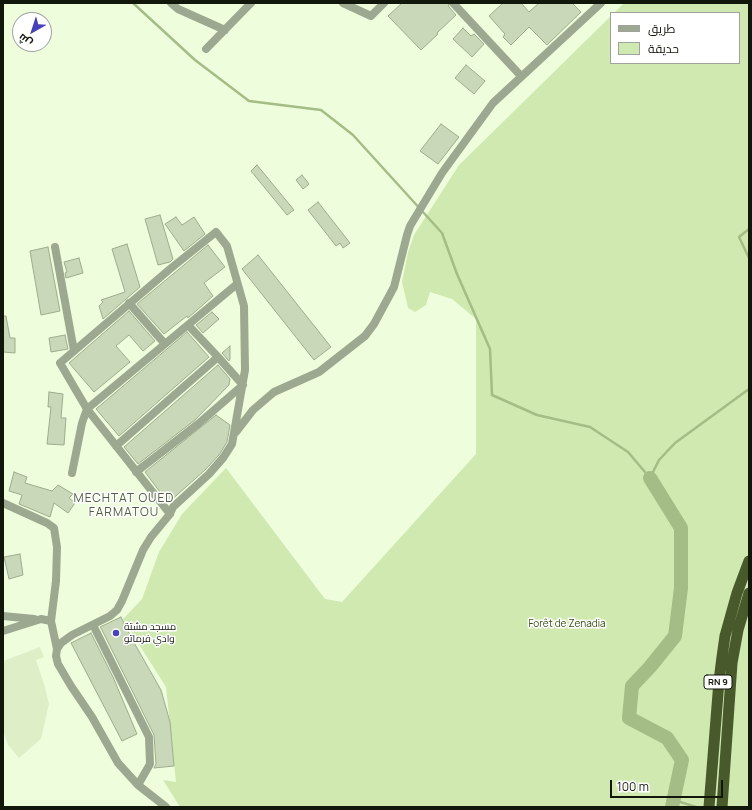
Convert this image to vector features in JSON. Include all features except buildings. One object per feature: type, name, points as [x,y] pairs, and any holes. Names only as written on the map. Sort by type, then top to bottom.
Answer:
[{"type":"highway","name":"RN 9","points":[[709,807],[718,681],[725,636],[737,593],[749,561]]},
{"type":"highway","name":"RN 9","points":[[722,807],[732,663],[738,630],[749,594]]},
{"type":"street","points":[[171,3],[180,6],[224,30]]},
{"type":"street","points":[[206,49],[251,3]]},
{"type":"street","points":[[343,3],[371,16],[384,3]]},
{"type":"street","points":[[453,3],[521,76]]},
{"type":"street","points":[[461,11],[466,3]]},
{"type":"street","points":[[234,434],[253,410],[274,392],[319,372],[365,336],[374,324],[394,288],[410,226],[442,173],[493,102],[601,3]]},
{"type":"street","points":[[57,649],[61,643],[72,635],[110,616],[117,610],[143,550],[151,537],[170,514],[174,506],[209,474],[223,458],[232,444],[244,385],[244,306],[227,246],[216,232],[129,303],[60,363],[87,410],[170,514]]},
{"type":"street","points":[[55,247],[74,351]]},
{"type":"street","points":[[72,473],[82,423],[87,410],[237,284]]},
{"type":"street","points":[[129,303],[165,344]]},
{"type":"street","points":[[188,325],[244,385]]},
{"type":"street","points":[[116,446],[218,357]]},
{"type":"street","points":[[136,472],[198,424],[244,385]]},
{"type":"street","points":[[3,503],[47,523],[54,528],[57,547],[56,581],[51,621],[57,649],[56,656],[58,664],[95,722],[118,763],[138,785],[166,807]]},
{"type":"street","points":[[3,616],[51,621]]},
{"type":"street","points":[[3,631],[39,619]]},
{"type":"street","points":[[93,625],[149,737],[150,764],[138,785]]},
{"type":"shaded area","points":[[40,647],[44,657],[36,660],[49,704],[41,739],[19,758],[8,745],[3,731],[3,661]]},
{"type":"green space","name":"Forêt de Zenadia","points":[[624,3],[749,3],[749,807],[180,807],[163,780],[176,782],[166,687],[123,619],[142,599],[159,552],[182,514],[226,468],[325,599],[342,602],[476,454],[476,319],[452,299],[430,292],[426,305],[415,312],[408,308],[402,282],[408,252],[414,235],[459,165],[610,17],[610,64],[740,64],[740,12],[615,12]]},
{"type":"waterway","points":[[133,3],[195,60],[249,101],[321,110],[353,135],[442,233],[457,274],[490,349],[492,395],[537,415],[590,427],[628,452],[650,478],[659,460],[675,443],[749,389]]},
{"type":"waterway","points":[[749,229],[739,237],[749,258]]},
{"type":"waterway","points":[[650,478],[681,528],[681,588],[675,636],[650,667],[632,686],[629,718],[667,738],[682,760],[672,807]]},
{"type":"waterway","points":[[674,800],[696,807]]},
{"type":"place","name":"مسجد مشتة وادي فرماتو","points":[[116,633]]},
{"type":"district","name":"MECHTAT OUED FARMATOU","points":[[124,506]]}]
